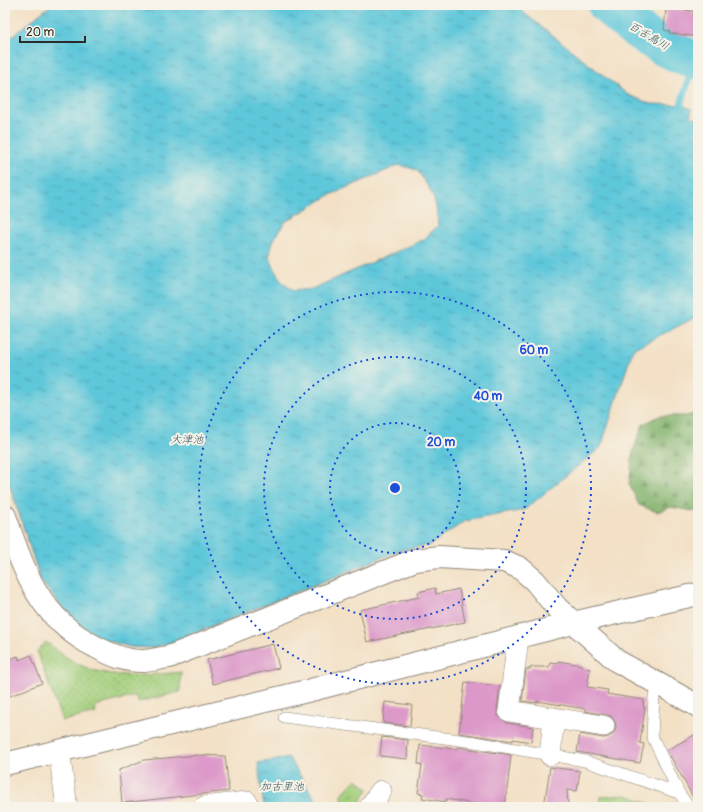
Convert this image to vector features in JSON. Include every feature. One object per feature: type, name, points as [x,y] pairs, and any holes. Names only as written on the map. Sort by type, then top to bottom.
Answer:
[{"type":"street","points":[[5,516],[22,567],[39,598],[60,622],[84,642],[115,657],[142,661],[169,657],[415,560],[439,557],[504,561],[520,568],[535,581],[557,608],[617,661],[698,706]]},
{"type":"street","points":[[5,764],[518,638],[573,623],[698,594]]},
{"type":"street","points":[[518,638],[509,711],[604,726]]},
{"type":"street","points":[[550,755],[554,718]]},
{"type":"street","points":[[59,751],[67,807]]},
{"type":"street","points":[[204,807],[247,802],[248,807]]},
{"type":"lane","points":[[654,696],[652,736],[679,793],[689,807]]},
{"type":"lane","points":[[284,717],[475,742],[585,761],[679,793]]},
{"type":"green space","points":[[698,413],[698,512],[671,507],[657,512],[639,505],[629,484],[633,452],[643,424],[660,416],[686,416]]},
{"type":"green space","points":[[46,642],[71,660],[96,671],[124,675],[153,675],[181,672],[180,692],[138,702],[136,696],[95,706],[96,713],[62,721],[37,651]]},
{"type":"green space","points":[[356,779],[368,789],[357,807],[347,807],[341,795]]},
{"type":"green space","points":[[627,795],[656,807],[600,807],[600,797]]},
{"type":"water","name":"大津池","points":[[51,5],[519,5],[524,13],[628,95],[651,104],[681,105],[692,109],[690,117],[698,118],[698,316],[633,349],[601,447],[524,510],[465,521],[430,545],[401,550],[173,642],[152,648],[130,647],[99,638],[70,617],[41,581],[5,471],[5,42]],"holes":[[[399,165],[417,170],[433,196],[438,226],[423,240],[312,289],[293,291],[281,281],[269,257],[274,238],[285,222],[328,196]]]},
{"type":"water","name":"加古里池","points":[[289,758],[320,807],[264,807],[258,763]]},
{"type":"building","points":[[666,8],[693,11],[693,16],[698,16],[698,37],[669,33],[670,31],[664,30]]},
{"type":"building","points":[[435,588],[436,594],[459,589],[465,622],[367,642],[360,610],[419,597],[418,592]]},
{"type":"building","points":[[273,644],[279,668],[213,684],[207,660]]},
{"type":"building","points":[[31,655],[42,683],[5,698],[5,661],[18,656],[19,660]]},
{"type":"building","points":[[558,661],[582,665],[582,667],[590,669],[587,687],[608,690],[607,694],[644,700],[643,707],[645,708],[640,743],[644,744],[640,763],[577,752],[580,734],[603,738],[613,734],[616,728],[615,722],[611,716],[585,711],[586,709],[537,701],[537,703],[522,701],[526,669],[530,669],[531,667],[549,667],[550,662],[558,663]]},
{"type":"building","points":[[465,682],[500,686],[497,710],[498,716],[507,723],[533,727],[531,742],[513,739],[513,741],[459,733]]},
{"type":"building","points":[[385,702],[412,705],[410,726],[383,723]]},
{"type":"building","points":[[698,733],[698,806],[667,750]]},
{"type":"building","points":[[382,737],[408,740],[407,759],[380,756]]},
{"type":"building","points":[[420,745],[457,749],[457,747],[511,755],[505,807],[480,807],[480,805],[446,799],[446,802],[422,798],[423,794],[418,793],[422,765],[418,764]]},
{"type":"building","points":[[199,755],[225,756],[229,791],[122,803],[119,770],[144,760]]},
{"type":"building","points":[[550,767],[580,771],[577,791],[567,790],[568,807],[544,807]]},
{"type":"waterway","name":"百舌鳥川","points":[[607,5],[616,14],[649,38],[673,51],[698,60]]},
{"type":"waterway","points":[[681,105],[695,59]]}]
